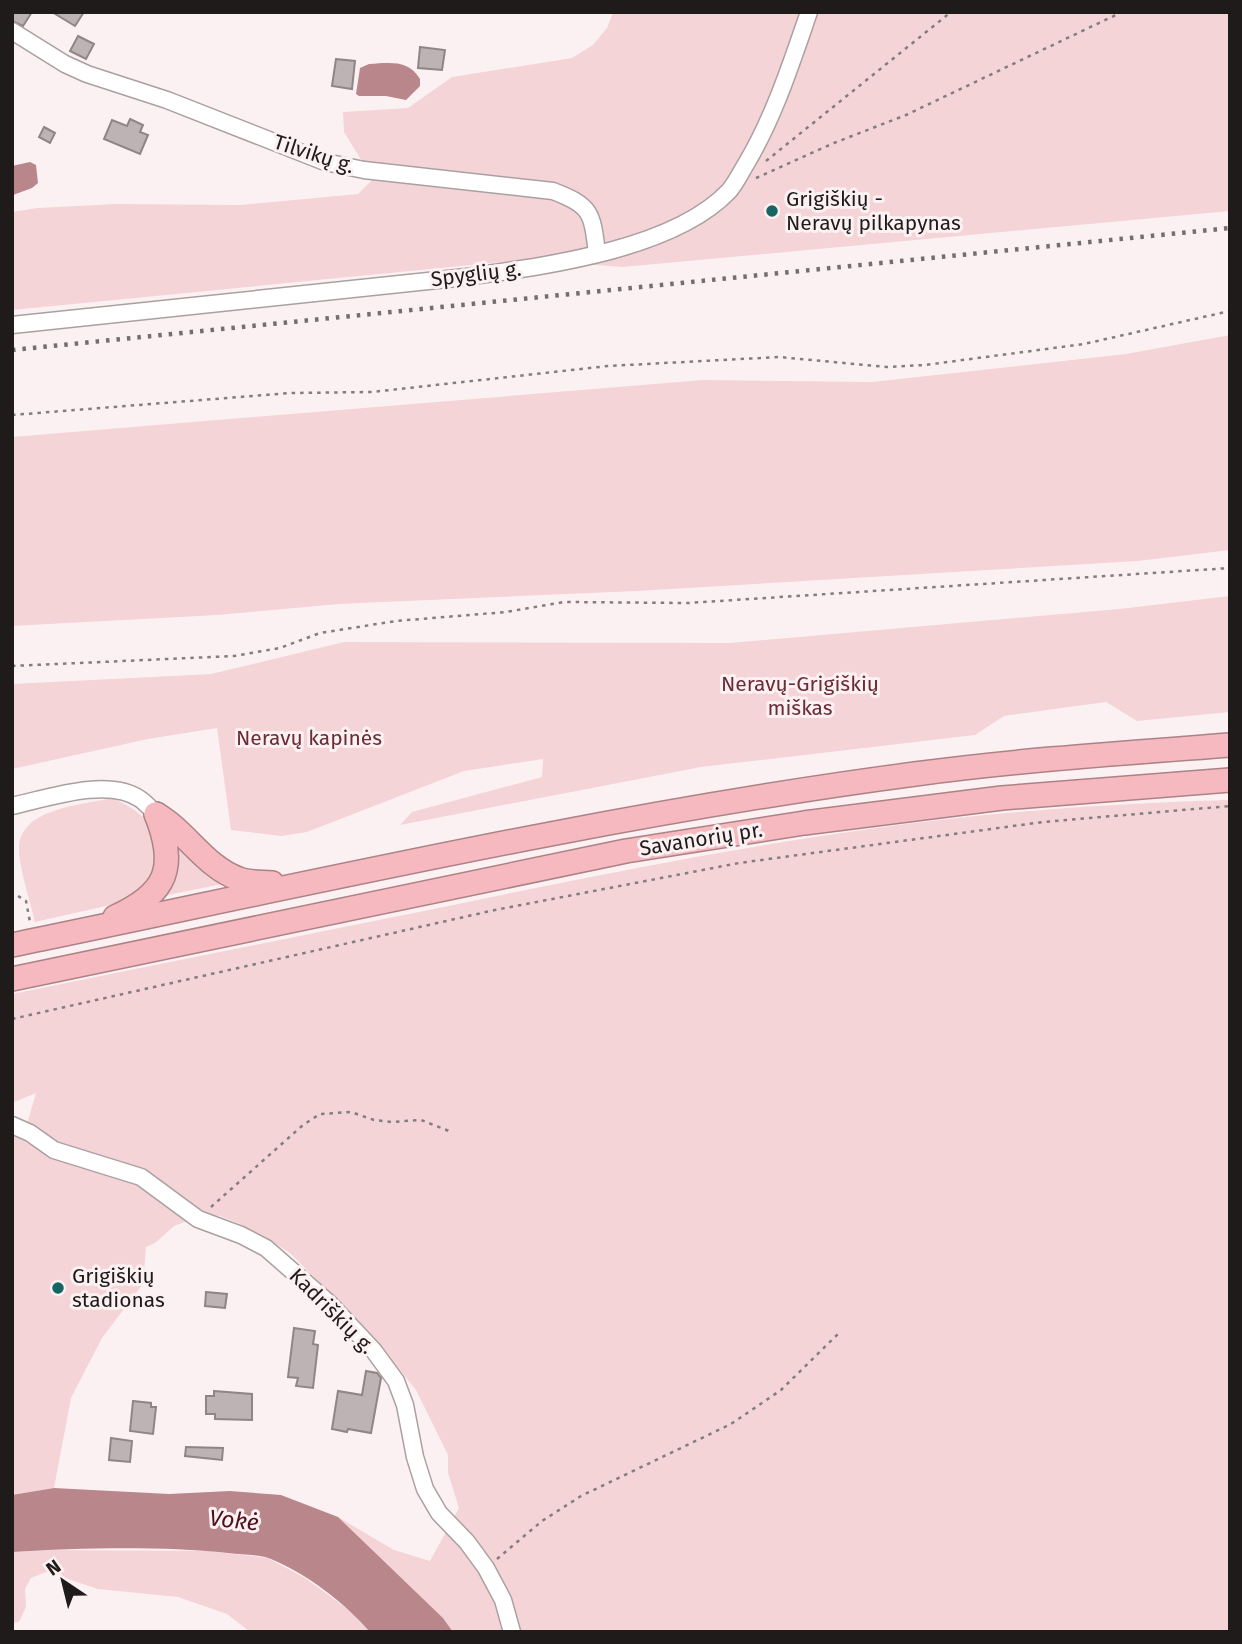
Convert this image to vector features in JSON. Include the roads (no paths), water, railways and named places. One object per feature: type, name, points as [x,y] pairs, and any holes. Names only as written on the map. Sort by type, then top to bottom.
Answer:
[{"type":"highway","points":[[17,935],[80,931],[494,844],[769,795],[917,774],[1130,752],[1230,745]]},
{"type":"highway","name":"Savanorių pr.","points":[[12,979],[626,851],[804,823],[1002,798],[1230,780]]},
{"type":"highway","points":[[1002,798],[1230,789]]},
{"type":"highway","points":[[156,814],[169,821],[221,870],[241,880],[299,885]]},
{"type":"highway","points":[[80,931],[120,915],[151,896],[160,883],[167,868],[168,854],[156,814]]},
{"type":"street","name":"Spyglių g.","points":[[12,325],[519,270],[644,240],[706,211],[731,189],[762,138],[809,12]]},
{"type":"street","name":"Tilvikų g.","points":[[12,31],[32,46],[87,74],[167,100],[325,162],[364,170],[553,191],[578,201],[589,214],[597,253]]},
{"type":"street","points":[[12,806],[98,789],[117,790],[139,798],[156,814]]},
{"type":"street","name":"Kadriškių g.","points":[[12,1125],[30,1133],[54,1150],[141,1177],[198,1219],[241,1235],[266,1248],[330,1304],[374,1351],[396,1381],[405,1405],[415,1457],[425,1489],[439,1513],[467,1542],[486,1568],[503,1600],[512,1632]]},
{"type":"water","points":[[369,64],[404,65],[420,79],[420,86],[406,100],[386,96],[359,96],[356,94],[360,68]]},
{"type":"water","points":[[30,162],[36,165],[38,183],[13,195],[12,166]]},
{"type":"water","name":"Vokė","points":[[54,1488],[169,1494],[230,1491],[281,1495],[338,1517],[443,1618],[453,1632],[370,1632],[337,1600],[311,1581],[285,1565],[261,1556],[148,1549],[12,1552],[12,1495]]},
{"type":"railway","points":[[12,350],[1230,228]]},
{"type":"place","name":"Grigiškių - Neravų pilkapynas","points":[[772,211]]},
{"type":"place","name":"Grigiškių stadionas","points":[[58,1288]]},
{"type":"park label","name":"Neravų-Grigiškių miškas","points":[[800,696]]},
{"type":"park label","name":"Neravų kapinės","points":[[309,738]]}]
